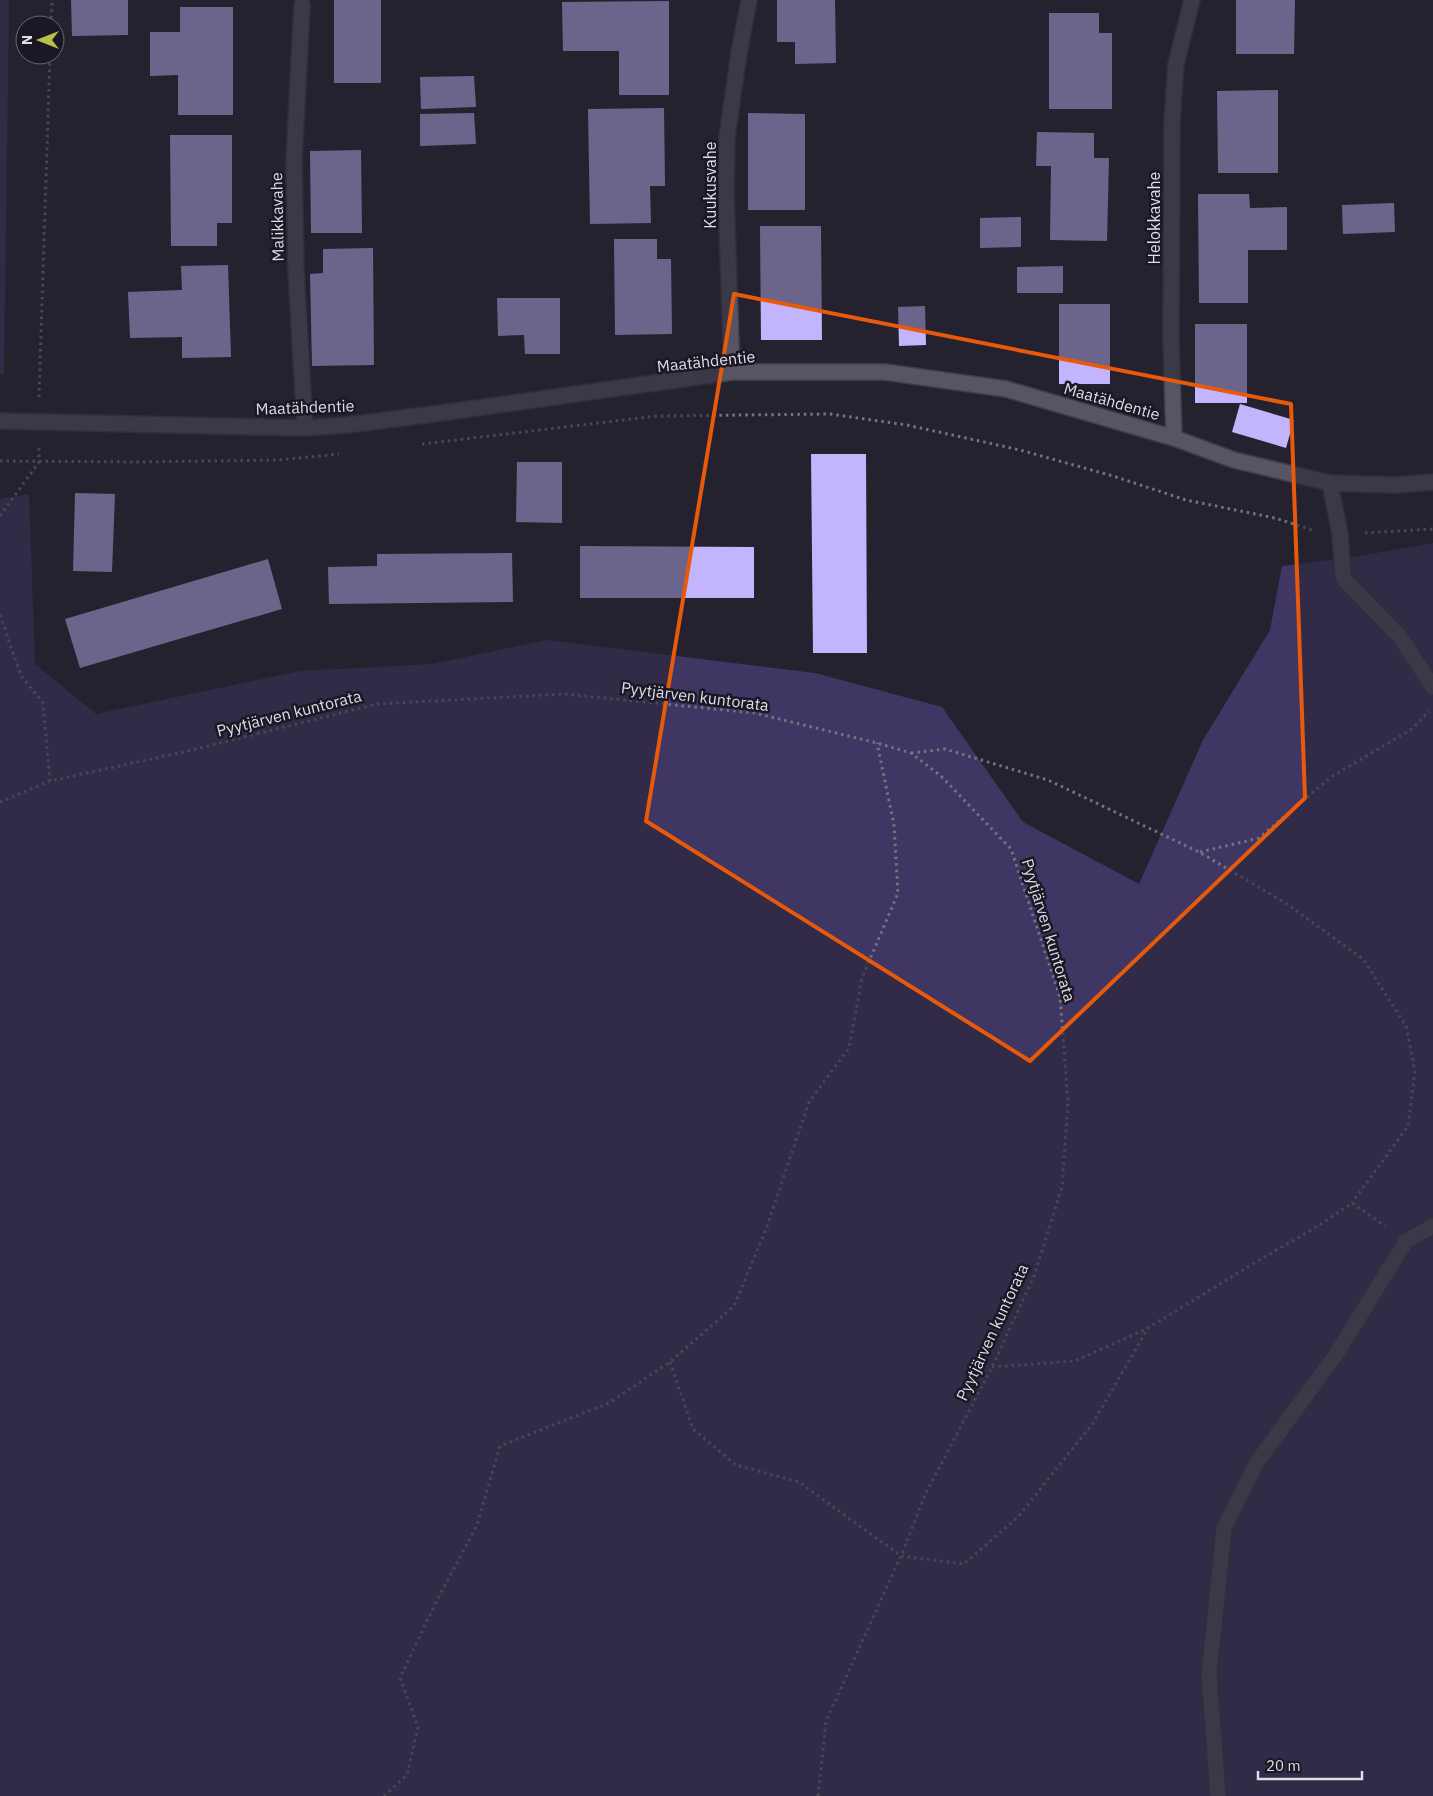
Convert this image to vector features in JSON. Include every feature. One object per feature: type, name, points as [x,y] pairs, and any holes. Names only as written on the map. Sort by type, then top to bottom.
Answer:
[{"type":"street","name":"Kuukusvahe","points":[[732,372],[726,195],[728,137],[739,53],[750,0]]},
{"type":"street","name":"Helokkavahe","points":[[1174,438],[1171,342],[1172,121],[1176,64],[1192,0]]},
{"type":"street","name":"Malikkavahe","points":[[302,5],[294,160],[296,272],[305,428]]},
{"type":"street","name":"Maatähdentie","points":[[0,422],[38,421],[305,428],[348,425],[441,413],[732,372],[885,372],[1006,389],[1174,438],[1234,460],[1330,483],[1396,485],[1433,482]]},
{"type":"street","points":[[1330,483],[1340,534],[1343,578],[1400,637],[1433,687]]},
{"type":"street","points":[[1218,1796],[1209,1674],[1224,1528],[1258,1462],[1335,1356],[1406,1241],[1433,1226]]},
{"type":"path","points":[[51,15],[52,0]]},
{"type":"path","points":[[0,516],[39,462],[38,421],[50,65]]},
{"type":"path","points":[[418,444],[657,416],[830,414],[907,425],[1020,450],[1113,476],[1186,500],[1275,518],[1321,533],[1340,534],[1433,529]]},
{"type":"path","points":[[0,461],[278,460],[342,453]]},
{"type":"path","points":[[0,615],[21,676],[43,703],[50,781]]},
{"type":"path","name":"Pyytjärven kuntorata","points":[[0,802],[50,781],[188,751],[377,704],[564,694],[755,713],[911,753],[941,776],[1011,850],[1060,997],[1068,1103],[1062,1187],[1034,1276],[992,1367],[925,1495],[901,1556],[826,1721],[818,1796]]},
{"type":"path","points":[[1199,852],[1259,838],[1331,777],[1412,730],[1433,707]]},
{"type":"path","points":[[384,1796],[407,1775],[418,1727],[400,1678],[435,1604],[477,1525],[500,1446],[609,1403],[670,1362],[734,1306],[766,1229],[809,1102],[849,1048],[862,978],[898,893],[894,825],[877,743]]},
{"type":"path","points":[[911,753],[945,749],[1048,780],[1199,852],[1284,902],[1363,959],[1406,1026],[1415,1071],[1408,1126],[1352,1203],[1310,1231],[1148,1328],[1075,1361],[992,1367]]},
{"type":"path","points":[[1352,1203],[1406,1241]]},
{"type":"path","points":[[670,1362],[693,1429],[736,1465],[799,1482],[901,1556],[964,1564],[1018,1517],[1093,1422],[1148,1328]]},
{"type":"highlighted area","points":[[734,294],[1291,404],[1305,798],[1030,1061],[646,821]]},
{"type":"shaded area","points":[[0,0],[9,0],[4,375],[0,374]]},
{"type":"shaded area","points":[[29,494],[35,664],[96,714],[300,671],[432,664],[547,640],[815,673],[942,707],[1023,822],[1139,884],[1203,740],[1270,630],[1282,566],[1354,557],[1433,543],[1433,1796],[0,1796],[0,499]]},
{"type":"building","points":[[71,0],[128,0],[128,35],[72,36]]},
{"type":"building","points":[[334,0],[381,0],[381,83],[334,83]]},
{"type":"building","points":[[777,0],[835,0],[836,63],[795,64],[795,42],[777,42]]},
{"type":"building","points":[[1236,0],[1295,0],[1294,54],[1236,54]]},
{"type":"building","points":[[669,1],[669,95],[619,95],[619,51],[563,51],[562,2]]},
{"type":"building","points":[[180,7],[233,7],[233,115],[178,115],[178,75],[150,76],[150,32],[180,32]]},
{"type":"building","points":[[1049,13],[1099,13],[1099,33],[1112,33],[1112,109],[1049,109]]},
{"type":"building","points":[[474,76],[476,107],[421,109],[420,77]]},
{"type":"building","points":[[1278,90],[1278,173],[1218,173],[1217,91]]},
{"type":"building","points":[[664,108],[665,186],[650,186],[651,223],[590,224],[588,109]]},
{"type":"building","points":[[474,113],[476,144],[420,146],[420,114]]},
{"type":"building","points":[[748,113],[805,114],[805,210],[748,210]]},
{"type":"building","points":[[1037,132],[1094,133],[1094,158],[1109,158],[1107,241],[1050,240],[1051,166],[1036,166]]},
{"type":"building","points":[[170,135],[232,135],[232,223],[217,223],[217,246],[171,246]]},
{"type":"building","points":[[361,150],[362,233],[311,233],[310,151]]},
{"type":"building","points":[[1198,194],[1249,194],[1250,208],[1287,207],[1287,250],[1248,250],[1248,303],[1199,303]]},
{"type":"building","points":[[1394,203],[1395,232],[1343,234],[1342,205]]},
{"type":"building","points":[[1021,217],[1021,247],[980,248],[980,218]]},
{"type":"building","points":[[760,226],[821,226],[822,340],[761,340]]},
{"type":"building","points":[[614,239],[657,239],[657,259],[671,259],[672,334],[615,335]]},
{"type":"building","points":[[373,248],[374,365],[312,366],[310,274],[323,273],[323,249]]},
{"type":"building","points":[[228,265],[231,357],[182,358],[182,337],[130,338],[128,292],[182,290],[181,266]]},
{"type":"building","points":[[1063,266],[1063,293],[1017,293],[1017,267]]},
{"type":"building","points":[[497,298],[560,298],[560,354],[525,354],[524,335],[498,336]]},
{"type":"building","points":[[1059,304],[1110,304],[1110,384],[1059,384]]},
{"type":"building","points":[[925,306],[926,345],[899,346],[898,307]]},
{"type":"building","points":[[1195,324],[1247,324],[1247,403],[1195,403]]},
{"type":"building","points":[[1240,404],[1294,420],[1286,448],[1232,432]]},
{"type":"building","points":[[811,454],[866,454],[867,653],[813,653]]},
{"type":"building","points":[[517,462],[562,462],[562,523],[516,522]]},
{"type":"building","points":[[75,493],[115,494],[112,572],[73,571]]},
{"type":"building","points":[[580,546],[754,547],[754,598],[580,598]]},
{"type":"building","points":[[512,553],[513,602],[329,604],[328,567],[377,566],[377,554]]},
{"type":"building","points":[[268,559],[282,609],[80,668],[65,619]]}]
